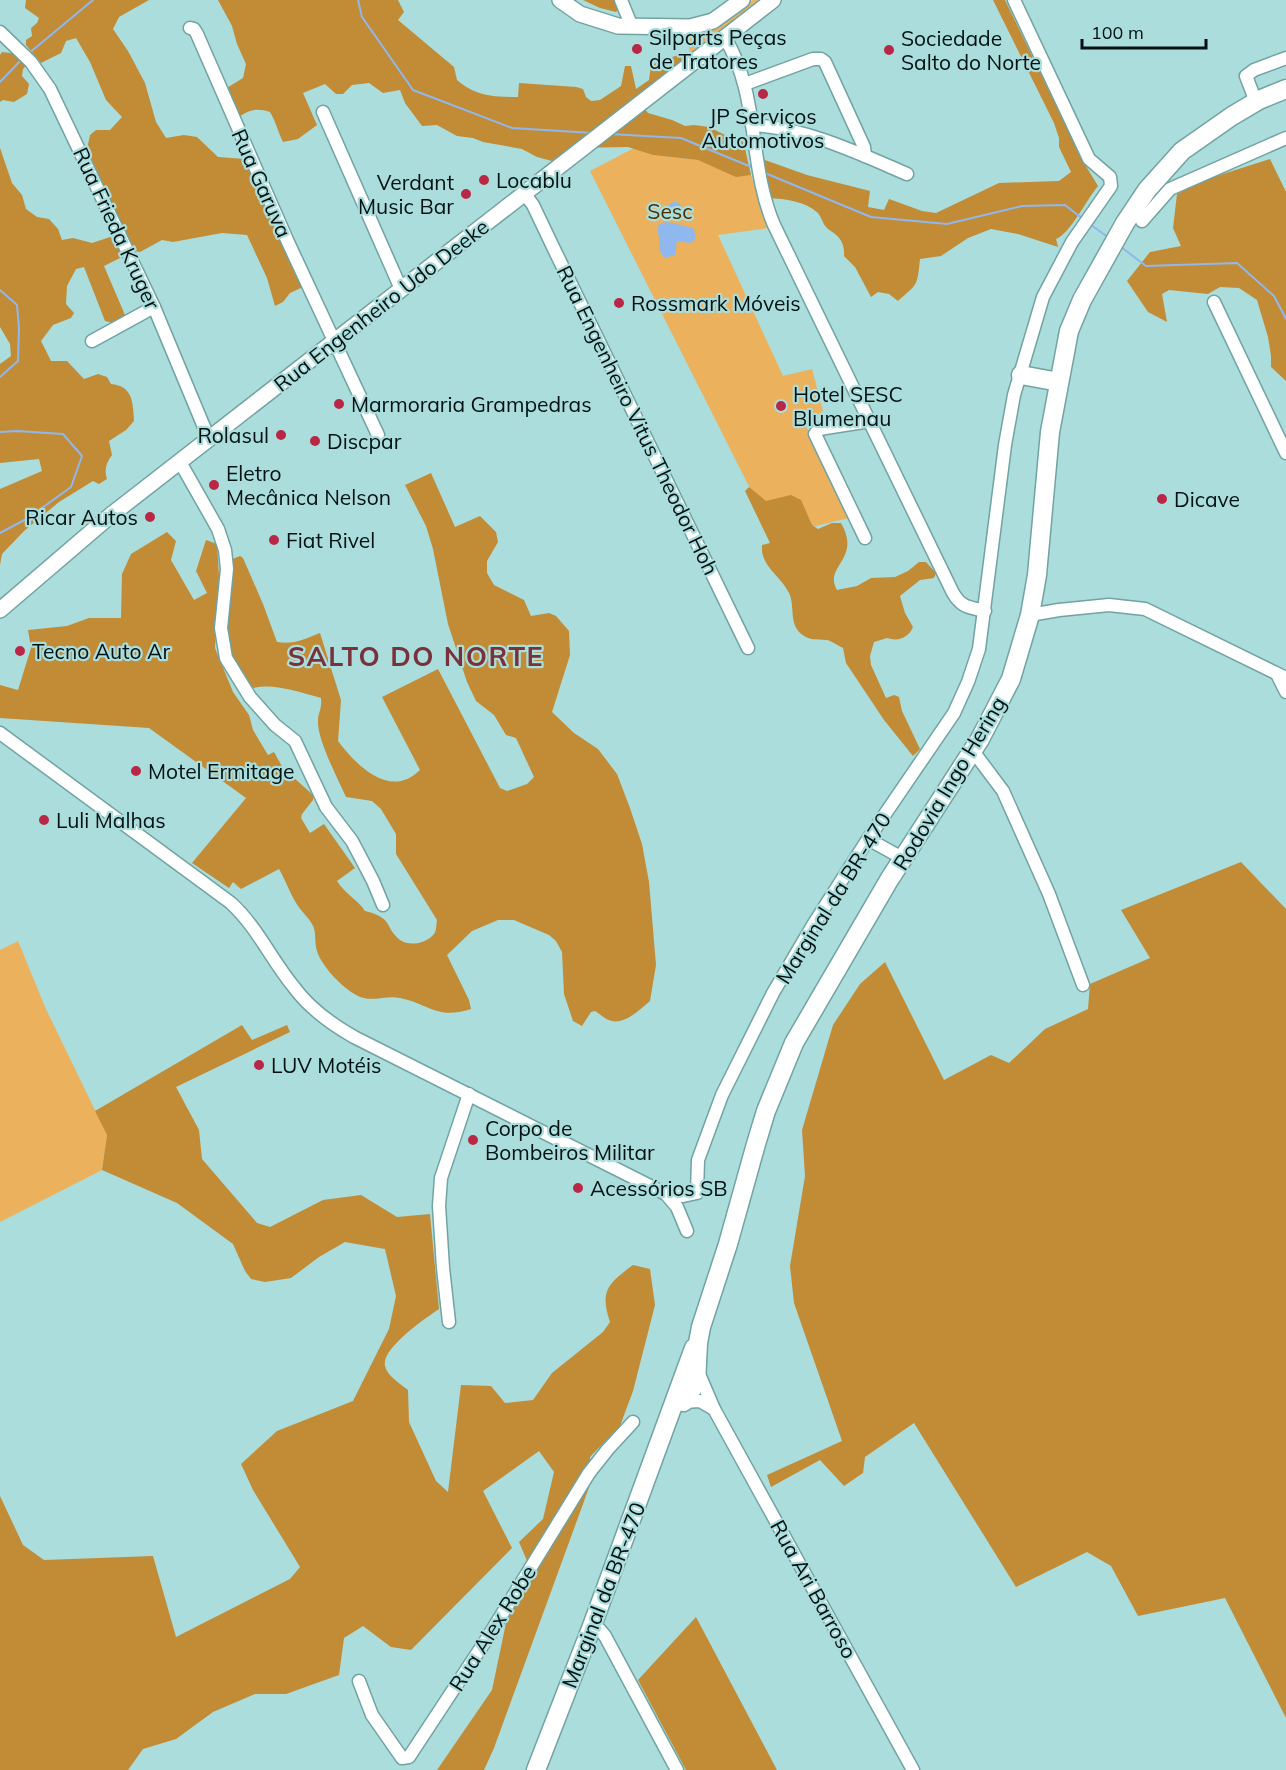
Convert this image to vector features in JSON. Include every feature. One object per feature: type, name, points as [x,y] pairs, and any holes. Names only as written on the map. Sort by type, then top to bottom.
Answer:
[{"type":"highway","name":"Rodovia Ingo Hering","points":[[701,1327],[766,1111],[794,1043],[904,859],[973,751],[1011,679],[1030,615],[1037,575],[1050,432],[1059,382],[1069,331],[1082,300],[1100,267],[1133,222],[1159,175],[1182,151],[1232,116],[1286,89]]},
{"type":"highway","points":[[1021,375],[1059,382]]},
{"type":"highway","points":[[684,1402],[696,1383],[701,1327]]},
{"type":"highway","name":"Marginal da BR-470","points":[[536,1770],[592,1626],[701,1327]]},
{"type":"main road","points":[[560,0],[580,14],[601,22],[632,27],[700,26],[725,14],[742,0]]},
{"type":"main road","name":"Rua Engenheiro Udo Deeke","points":[[756,13],[767,0]]},
{"type":"main road","name":"Rua Engenheiro Udo Deeke","points":[[4,608],[111,515],[773,0]]},
{"type":"street","points":[[621,0],[632,27]]},
{"type":"street","name":"Marginal da BR-470","points":[[666,1194],[683,1196],[696,1193],[698,1160],[722,1095],[773,993],[868,838],[954,712],[968,682],[979,649],[1005,446],[1014,395],[1043,297],[1072,242],[1111,186],[1110,177],[1089,159],[1014,0]]},
{"type":"street","name":"Rua Garuva","points":[[190,28],[194,29],[197,34],[287,240],[378,435]]},
{"type":"street","name":"Rua Frieda Kruger","points":[[0,32],[20,49],[50,89],[154,308],[209,439]]},
{"type":"street","points":[[725,38],[735,56],[745,84],[761,190],[774,225],[953,593],[959,603],[964,606],[985,611]]},
{"type":"street","points":[[1256,102],[1246,76],[1254,70],[1286,58]]},
{"type":"street","points":[[745,84],[813,59],[821,59],[825,62],[864,147],[865,156]]},
{"type":"street","points":[[323,112],[401,289]]},
{"type":"street","points":[[752,125],[795,130],[907,174]]},
{"type":"street","points":[[1133,222],[1170,189],[1286,138]]},
{"type":"street","name":"Rua Engenheiro Vitus Theodor Hoh","points":[[524,193],[533,205],[554,247],[748,648]]},
{"type":"street","points":[[1214,302],[1286,453]]},
{"type":"street","points":[[92,341],[154,308]]},
{"type":"street","points":[[865,538],[815,434],[819,429],[870,421]]},
{"type":"street","points":[[180,462],[218,529],[225,550],[227,569],[220,628],[226,658],[237,678],[260,709],[295,741],[326,807],[352,840],[383,905]]},
{"type":"street","points":[[1030,615],[1109,605],[1145,609],[1282,677],[1286,692]]},
{"type":"street","points":[[0,733],[246,916],[292,986],[329,1022],[354,1037],[666,1194],[677,1207],[687,1231]]},
{"type":"street","points":[[973,751],[1003,791],[1049,894],[1083,985]]},
{"type":"street","points":[[868,838],[904,859]]},
{"type":"street","points":[[449,1322],[439,1206],[441,1178],[469,1094]]},
{"type":"street","name":"Rua Ari Barroso","points":[[698,1373],[714,1409],[913,1770]]},
{"type":"street","points":[[684,1402],[700,1401],[714,1409]]},
{"type":"street","name":"Marginal da BR-470","points":[[667,1419],[684,1402]]},
{"type":"street","name":"Rua Alex Robe","points":[[358,1681],[372,1715],[402,1758],[409,1757],[488,1637],[589,1473],[633,1422]]},
{"type":"street","points":[[592,1626],[599,1629],[605,1636],[676,1770]]},
{"type":"green space","points":[[753,0],[760,0],[690,57],[688,35],[718,26]]},
{"type":"green space","name":"Sesc","points":[[634,148],[653,155],[698,160],[751,175],[769,228],[718,235],[783,376],[812,369],[823,411],[805,424],[849,518],[774,536],[590,171]]},
{"type":"green space","points":[[18,941],[45,1007],[107,1135],[102,1170],[0,1222],[0,950]]},
{"type":"shaded area","points":[[26,0],[149,0],[119,17],[113,29],[145,83],[156,122],[166,138],[184,135],[197,137],[218,157],[245,159],[303,287],[290,293],[283,302],[275,306],[267,278],[247,235],[222,233],[173,242],[162,240],[140,252],[134,251],[87,149],[90,135],[96,130],[110,130],[122,117],[106,100],[90,62],[76,38],[66,41],[61,53],[41,63],[26,45],[26,40],[32,36],[31,28],[39,18],[25,8]]},
{"type":"shaded area","points":[[218,0],[398,0],[404,12],[398,20],[454,67],[457,80],[471,89],[493,96],[518,97],[519,83],[576,87],[583,89],[586,97],[591,101],[600,100],[621,86],[625,66],[631,66],[636,89],[649,80],[651,65],[678,55],[689,57],[636,97],[648,113],[685,126],[709,127],[729,137],[740,138],[744,144],[751,175],[736,177],[698,160],[653,155],[628,147],[570,148],[552,161],[537,157],[522,149],[457,136],[437,125],[422,126],[405,103],[400,90],[383,93],[369,83],[352,85],[343,94],[336,94],[325,84],[303,93],[317,125],[298,139],[283,142],[270,112],[254,110],[239,117],[225,89],[243,78],[246,64],[232,26]]},
{"type":"shaded area","points":[[583,0],[616,0],[619,9],[616,12],[600,8]]},
{"type":"shaded area","points":[[993,0],[1005,0],[1084,163],[1098,186],[1073,223],[1056,239],[1058,247],[1018,234],[991,229],[968,238],[941,256],[920,259],[915,284],[898,301],[889,294],[878,292],[871,297],[855,267],[844,256],[840,240],[826,227],[818,213],[801,203],[768,198],[762,159],[807,175],[870,191],[868,207],[884,210],[889,199],[922,211],[936,213],[999,183],[1059,181],[1071,172],[1059,147],[1059,138],[1054,123]]},
{"type":"shaded area","points":[[2,52],[18,54],[27,64],[22,76],[29,84],[27,94],[14,102],[3,100],[0,102],[0,55]]},
{"type":"shaded area","points":[[0,148],[12,183],[22,195],[26,209],[37,217],[49,219],[58,229],[62,240],[73,238],[92,243],[110,237],[118,243],[124,256],[104,266],[125,315],[113,323],[105,321],[84,267],[76,269],[67,286],[66,304],[74,313],[71,318],[53,325],[41,341],[51,361],[67,361],[84,379],[98,374],[107,377],[111,384],[124,388],[132,402],[134,421],[126,430],[109,441],[112,455],[106,467],[107,479],[99,484],[93,481],[59,502],[24,531],[2,554],[0,565],[0,489],[42,471],[39,459],[0,463],[0,364],[11,356],[10,344],[0,327]]},
{"type":"shaded area","points":[[1270,159],[1286,192],[1286,381],[1271,367],[1268,337],[1257,300],[1239,288],[1220,287],[1208,294],[1169,290],[1162,294],[1167,322],[1148,312],[1127,281],[1150,252],[1181,246],[1173,228],[1177,194],[1207,179]]},
{"type":"shaded area","points":[[431,473],[455,527],[480,516],[496,532],[498,542],[487,561],[487,573],[494,585],[524,600],[531,616],[549,613],[556,616],[569,631],[570,655],[552,712],[574,733],[598,749],[617,774],[642,844],[649,882],[656,965],[650,1001],[622,1020],[610,1020],[595,1011],[591,1012],[582,1026],[573,1021],[564,994],[562,952],[556,941],[549,935],[514,920],[498,920],[472,931],[447,955],[469,1000],[471,1009],[449,1013],[400,998],[368,999],[358,996],[343,986],[324,964],[317,951],[314,927],[295,901],[279,869],[241,889],[233,882],[229,888],[192,863],[246,798],[149,728],[0,718],[0,685],[18,690],[31,648],[28,630],[67,626],[89,618],[121,618],[122,574],[131,554],[167,532],[176,541],[171,560],[194,600],[207,593],[196,571],[206,540],[217,544],[219,576],[215,648],[233,692],[249,715],[253,730],[268,755],[274,752],[283,768],[313,795],[313,800],[301,818],[310,833],[324,824],[355,868],[337,881],[340,886],[365,911],[385,920],[400,940],[413,944],[427,940],[435,932],[437,920],[396,854],[396,834],[381,809],[372,801],[346,797],[333,770],[319,729],[321,698],[276,687],[249,689],[233,662],[225,625],[230,560],[240,556],[243,558],[263,604],[277,642],[294,642],[320,633],[341,700],[338,741],[364,769],[374,776],[397,782],[409,778],[420,770],[382,697],[438,669],[500,788],[507,791],[527,784],[534,777],[516,738],[506,735],[494,715],[476,701],[467,682],[448,624],[426,526],[405,485]]},
{"type":"shaded area","points":[[749,487],[766,501],[791,495],[801,500],[812,525],[818,529],[832,523],[841,523],[847,546],[835,575],[834,582],[837,590],[857,586],[871,578],[895,577],[908,571],[919,562],[926,562],[936,573],[934,578],[920,580],[900,596],[905,613],[913,627],[909,634],[899,639],[887,638],[874,642],[870,656],[871,665],[886,698],[894,695],[899,697],[902,711],[920,749],[913,756],[884,720],[846,663],[843,648],[829,641],[806,637],[797,629],[794,624],[789,593],[764,559],[762,545],[770,543],[745,491]]},
{"type":"shaded area","points":[[1241,862],[1286,909],[1286,1718],[1225,1598],[1138,1616],[1111,1566],[1087,1552],[1016,1587],[914,1423],[865,1457],[863,1473],[844,1486],[820,1460],[771,1487],[767,1475],[842,1441],[794,1303],[790,1266],[805,1176],[802,1130],[833,1025],[860,984],[885,962],[944,1080],[991,1055],[1009,1063],[1045,1029],[1088,1009],[1090,984],[1150,958],[1121,910]]},
{"type":"shaded area","points":[[242,1025],[252,1040],[287,1025],[290,1032],[176,1087],[199,1130],[202,1159],[257,1223],[270,1227],[323,1200],[361,1195],[397,1217],[430,1214],[439,1309],[397,1342],[386,1359],[385,1366],[391,1376],[408,1390],[409,1422],[436,1481],[448,1492],[461,1385],[491,1386],[505,1403],[533,1400],[552,1373],[603,1332],[610,1322],[606,1302],[608,1288],[633,1265],[650,1269],[655,1305],[633,1391],[620,1426],[590,1457],[591,1482],[484,1770],[437,1770],[492,1690],[506,1623],[530,1568],[519,1542],[543,1519],[554,1472],[539,1451],[483,1491],[512,1548],[411,1650],[391,1647],[363,1626],[344,1638],[339,1675],[286,1694],[255,1694],[213,1712],[176,1739],[143,1749],[128,1770],[0,1770],[0,1496],[23,1545],[44,1560],[153,1556],[176,1637],[290,1579],[300,1567],[253,1490],[241,1464],[277,1431],[353,1401],[389,1329],[396,1296],[385,1249],[345,1242],[319,1257],[291,1278],[265,1282],[251,1279],[233,1244],[177,1203],[102,1170],[107,1135],[95,1111]]},
{"type":"shaded area","points":[[696,1617],[777,1770],[686,1770],[638,1680]]},
{"type":"water","points":[[675,202],[680,204],[682,209],[680,214],[675,216],[670,214],[668,209],[670,204]]},
{"type":"water","points":[[667,222],[693,228],[696,236],[694,241],[689,243],[677,241],[675,255],[664,258],[659,249],[658,226]]},
{"type":"waterway","points":[[28,54],[93,0]]},
{"type":"waterway","points":[[358,0],[362,17],[413,90],[512,128],[593,133]]},
{"type":"waterway","points":[[0,82],[22,59]]},
{"type":"waterway","points":[[610,134],[681,138],[754,168]]},
{"type":"waterway","points":[[765,173],[871,217],[947,224],[1022,206],[1065,205],[1083,219]]},
{"type":"waterway","points":[[1090,224],[1109,238]]},
{"type":"waterway","points":[[1121,247],[1146,266],[1237,263],[1274,296],[1286,319]]},
{"type":"waterway","points":[[0,290],[17,305],[19,328],[18,361],[0,377]]},
{"type":"waterway","points":[[0,432],[63,434],[82,456],[71,487],[28,518],[0,533]]},
{"type":"place","name":"Silparts Peças de Tratores","points":[[637,49]]},
{"type":"place","name":"Sociedade Salto do Norte","points":[[889,50]]},
{"type":"place","name":"JP Serviços Automotivos","points":[[763,94]]},
{"type":"place","name":"Locablu","points":[[484,180]]},
{"type":"place","name":"Verdant Music Bar","points":[[466,194]]},
{"type":"place","name":"Rossmark Móveis","points":[[619,303]]},
{"type":"place","name":"Marmoraria Grampedras","points":[[339,404]]},
{"type":"place","name":"Hotel SESC Blumenau","points":[[781,406]]},
{"type":"place","name":"Rolasul","points":[[281,435]]},
{"type":"place","name":"Discpar","points":[[315,441]]},
{"type":"place","name":"Eletro Mecânica Nelson","points":[[214,485]]},
{"type":"place","name":"Dicave","points":[[1162,499]]},
{"type":"place","name":"Ricar Autos","points":[[150,517]]},
{"type":"place","name":"Fiat Rivel","points":[[274,540]]},
{"type":"place","name":"Tecno Auto Ar","points":[[20,651]]},
{"type":"place","name":"Motel Ermitage","points":[[136,771]]},
{"type":"place","name":"Luli Malhas","points":[[44,820]]},
{"type":"place","name":"LUV Motéis","points":[[259,1065]]},
{"type":"place","name":"Corpo de Bombeiros Militar","points":[[473,1140]]},
{"type":"place","name":"Acessórios SB","points":[[578,1188]]},
{"type":"district","name":"SALTO DO NORTE","points":[[416,656]]}]
